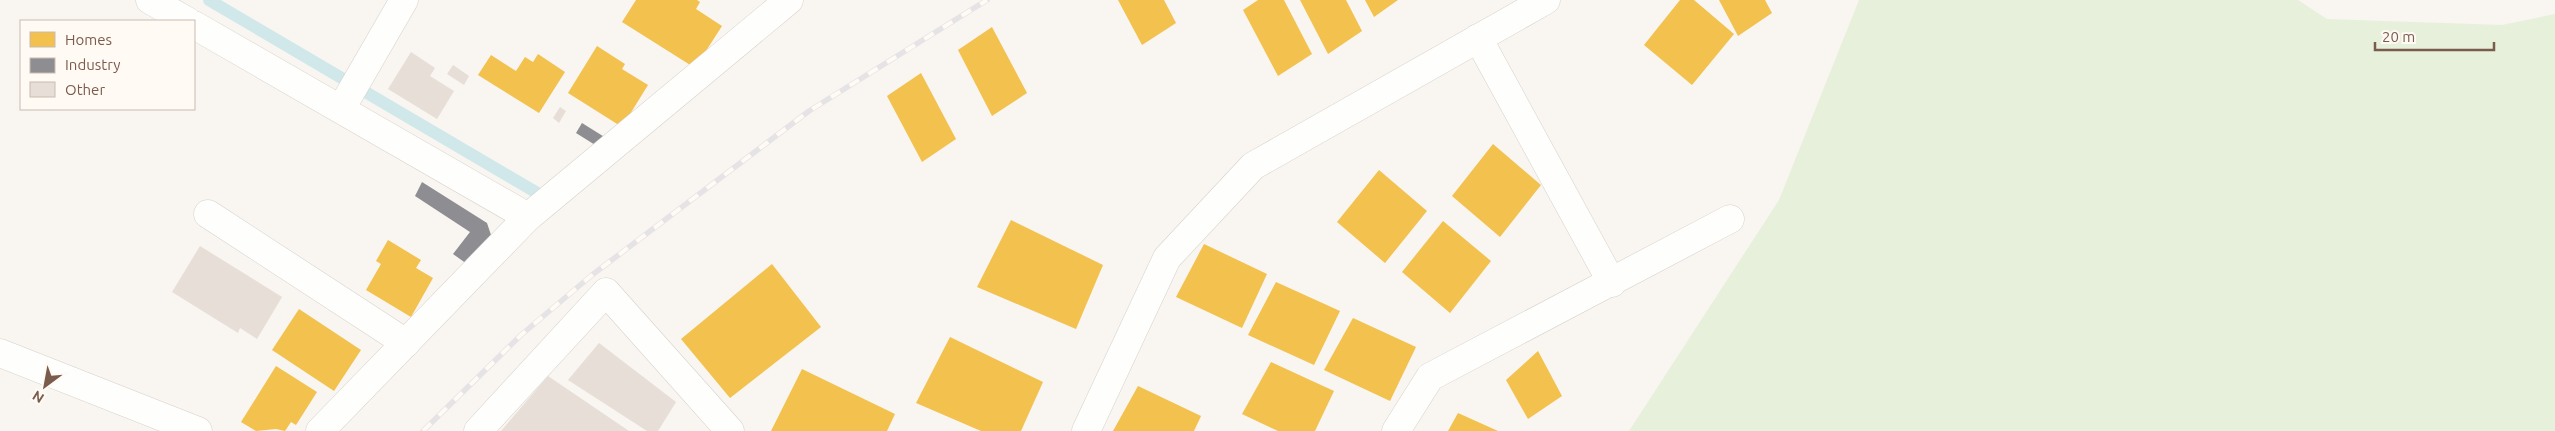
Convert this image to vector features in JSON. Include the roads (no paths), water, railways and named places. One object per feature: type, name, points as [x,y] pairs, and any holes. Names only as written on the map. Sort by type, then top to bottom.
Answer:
[{"type":"street","points":[[150,0],[185,20]]},
{"type":"street","points":[[341,110],[404,0]]},
{"type":"street","points":[[320,431],[528,217],[789,0]]},
{"type":"street","points":[[1086,431],[1168,258],[1253,166],[1546,0]]},
{"type":"street","points":[[195,26],[528,217]]},
{"type":"street","points":[[1478,38],[1612,283]]},
{"type":"street","points":[[208,214],[406,343]]},
{"type":"street","points":[[1396,431],[1430,377],[1612,283],[1730,219]]},
{"type":"street","points":[[478,431],[606,292],[730,431]]},
{"type":"street","points":[[0,354],[198,431]]},
{"type":"waterway","points":[[209,0],[539,194]]},
{"type":"railway","points":[[423,431],[521,335],[592,275],[809,111],[987,0]]}]
